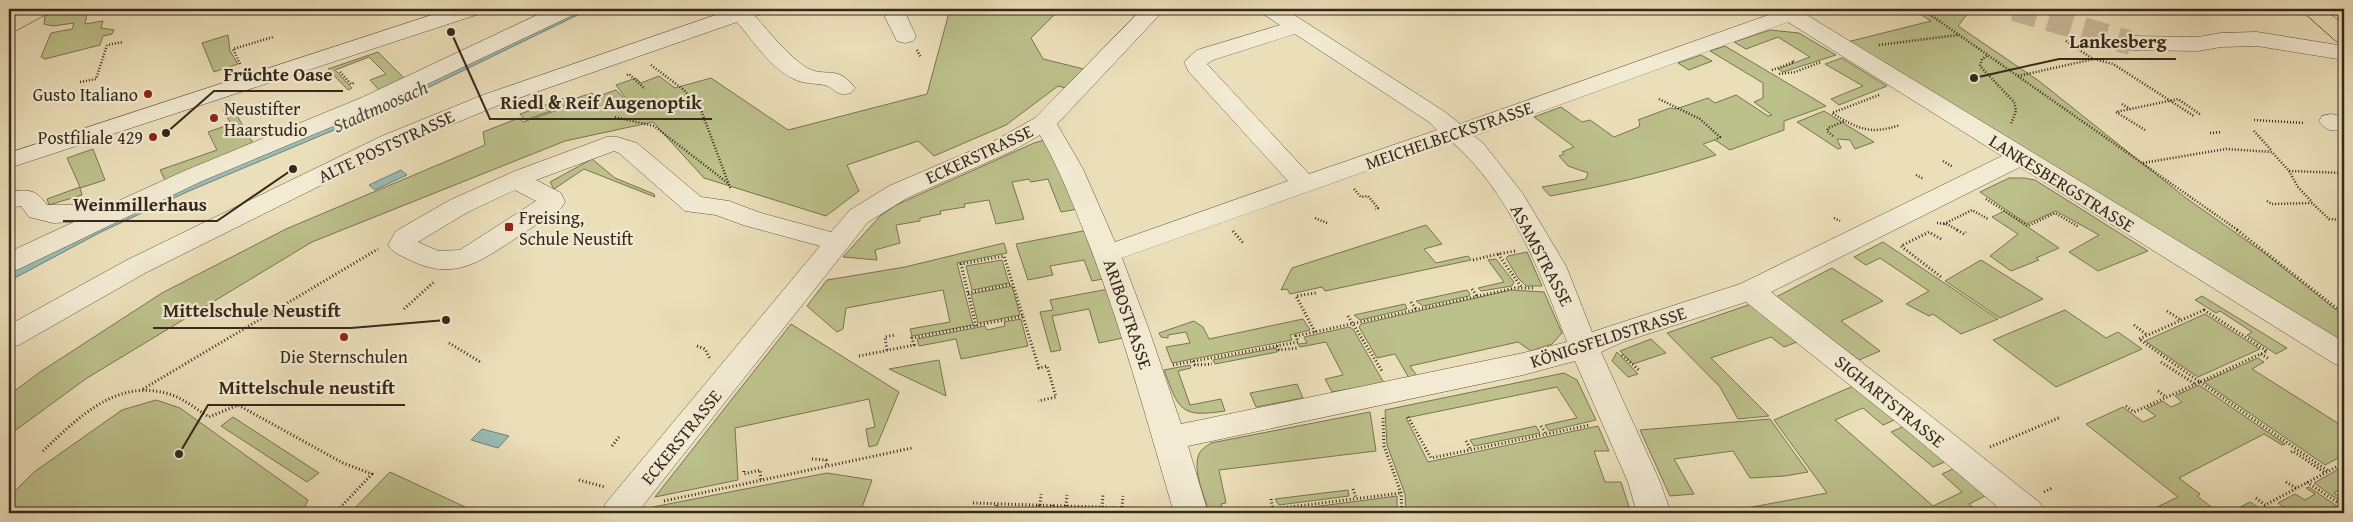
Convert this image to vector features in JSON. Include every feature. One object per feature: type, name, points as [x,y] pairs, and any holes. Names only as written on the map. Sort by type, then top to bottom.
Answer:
[{"type":"main road","points":[[9,26],[39,9]]},
{"type":"main road","points":[[2311,9],[2344,36]]},
{"type":"street","points":[[9,161],[471,9]]},
{"type":"street","points":[[9,263],[193,176],[429,76],[568,9]]},
{"type":"street","points":[[901,9],[896,17],[904,36]]},
{"type":"street","name":"ECKERSTRASSE","points":[[613,501],[778,317],[836,242],[859,216],[898,192],[1003,146],[1044,123],[1154,9]]},
{"type":"street","name":"ASAMSTRASSE","points":[[1271,9],[1423,106],[1457,132],[1474,148],[1522,212],[1552,266],[1584,348],[1644,482],[1654,513]]},
{"type":"street","points":[[748,11],[759,35],[799,73],[837,81],[843,88]]},
{"type":"street","name":"ALTE POSTSTRASSE","points":[[9,338],[137,266],[391,142],[491,100],[748,11]]},
{"type":"street","name":"LANKESBERGSTRASSE","points":[[1786,12],[2344,356]]},
{"type":"street","name":"MEICHELBECKSTRASSE","points":[[1107,254],[1457,132],[1475,128],[1786,12]]},
{"type":"street","points":[[1298,26],[1206,55],[1195,62],[1197,68],[1305,185]]},
{"type":"street","points":[[2131,43],[2198,44],[2221,40],[2257,39],[2344,53]]},
{"type":"street","name":"ARIBOSTRASSE","points":[[1044,123],[1069,168],[1107,254],[1170,438],[1178,511]]},
{"type":"street","points":[[515,180],[552,199],[552,202],[470,256],[436,262],[402,245],[406,237],[458,206],[515,180],[607,144],[617,144],[628,148],[694,205],[720,207],[752,219],[836,242]]},
{"type":"street","name":"KÖNIGSFELDSTRASSE","points":[[1170,438],[1514,366],[1584,348],[1613,335],[1750,291],[2020,157]]},
{"type":"street","points":[[9,200],[31,199],[38,211],[54,215],[84,213]]},
{"type":"street","name":"SIGHARTSTRASSE","points":[[1750,291],[1963,459],[2028,513]]},
{"type":"path","points":[[1922,9],[2244,235],[2344,314]]},
{"type":"path","points":[[1846,50],[1958,35]]},
{"type":"path","points":[[242,66],[233,49],[273,36]]},
{"type":"path","points":[[2066,41],[2094,59],[2113,64],[2194,116]]},
{"type":"path","points":[[80,82],[96,79],[107,45],[122,42]]},
{"type":"path","points":[[1988,56],[1982,59],[1980,66],[2014,102],[2016,107],[2006,137],[1996,142]]},
{"type":"path","points":[[2018,76],[2094,59]]},
{"type":"path","points":[[1772,70],[1794,62],[1792,60]]},
{"type":"path","points":[[2067,60],[2073,63]]},
{"type":"path","points":[[1779,74],[1795,72],[1821,62]]},
{"type":"path","points":[[335,67],[351,84],[354,83]]},
{"type":"path","points":[[655,68],[693,98],[701,110],[730,185],[733,198]]},
{"type":"path","points":[[629,74],[645,89]]},
{"type":"path","points":[[1876,95],[1832,113],[1856,127],[1876,132],[1900,124]]},
{"type":"path","points":[[1659,99],[1662,98],[1700,119],[1720,137],[1715,140]]},
{"type":"path","points":[[2145,130],[2116,112],[2178,99],[2201,115]]},
{"type":"path","points":[[2122,104],[2130,109]]},
{"type":"path","points":[[2259,116],[2263,121]]},
{"type":"path","points":[[615,117],[654,126],[730,185]]},
{"type":"path","points":[[2254,120],[2304,123]]},
{"type":"path","points":[[1833,136],[1827,131],[1828,128],[1845,121]]},
{"type":"path","points":[[2254,131],[2289,171],[2298,187],[2312,203],[2329,219],[2344,220]]},
{"type":"path","points":[[2210,133],[2222,132]]},
{"type":"path","points":[[2142,163],[2226,148],[2272,152]]},
{"type":"path","points":[[2190,151],[2195,154]]},
{"type":"path","points":[[2289,171],[2344,173]]},
{"type":"path","points":[[1349,184],[1361,197],[1368,196],[1378,208],[1375,209]]},
{"type":"path","points":[[1978,193],[2028,226],[2055,213],[2079,227]]},
{"type":"path","points":[[2267,201],[2272,204],[2312,203]]},
{"type":"path","points":[[1966,232],[1964,234],[1945,224],[1972,210],[1988,219]]},
{"type":"path","points":[[1315,218],[1327,223]]},
{"type":"path","points":[[1940,239],[1929,232],[1900,246],[1941,277]]},
{"type":"path","points":[[143,390],[372,252],[402,242]]},
{"type":"path","points":[[1473,260],[1472,258],[1518,251]]},
{"type":"path","points":[[1168,366],[1298,342],[1296,336],[1477,296],[1524,288],[1498,254]]},
{"type":"path","points":[[976,326],[961,264],[1004,256],[1012,284],[1015,286],[1039,368],[1047,366],[1056,397],[1038,401]]},
{"type":"path","points":[[404,309],[460,259]]},
{"type":"path","points":[[968,293],[1012,284]]},
{"type":"path","points":[[1472,289],[1477,296]]},
{"type":"path","points":[[1315,332],[1294,298],[1296,296],[1316,293]]},
{"type":"path","points":[[1411,302],[1416,309]]},
{"type":"path","points":[[2126,406],[2134,412],[2197,383],[2261,353],[2267,351],[2204,310],[2139,339],[2197,383],[2326,472]]},
{"type":"path","points":[[2166,311],[2181,320]]},
{"type":"path","points":[[858,356],[914,345],[912,338],[1024,316]]},
{"type":"path","points":[[1348,316],[1384,374]]},
{"type":"path","points":[[2134,325],[2147,335]]},
{"type":"path","points":[[887,350],[885,337],[895,335]]},
{"type":"path","points":[[449,343],[482,363]]},
{"type":"path","points":[[697,346],[705,349],[712,363]]},
{"type":"path","points":[[1278,346],[1279,350],[1297,348]]},
{"type":"path","points":[[2261,353],[2269,359]]},
{"type":"path","points":[[1193,361],[1195,365],[1212,362],[1212,364]]},
{"type":"path","points":[[2161,362],[2197,383]]},
{"type":"path","points":[[1631,365],[1640,371]]},
{"type":"path","points":[[43,450],[86,411],[104,398],[123,391],[143,390],[170,394],[210,417],[238,406],[343,463],[372,474],[335,513]]},
{"type":"path","points":[[2158,391],[2166,397]]},
{"type":"path","points":[[1383,410],[1384,446],[1401,493],[1402,513]]},
{"type":"path","points":[[1408,417],[1431,458],[1590,425]]},
{"type":"path","points":[[1963,459],[2061,417]]},
{"type":"path","points":[[1540,426],[1546,434]]},
{"type":"path","points":[[612,446],[619,437]]},
{"type":"path","points":[[1466,440],[1471,450]]},
{"type":"path","points":[[654,503],[912,448]]},
{"type":"path","points":[[2291,452],[2293,451],[2326,472]]},
{"type":"path","points":[[812,459],[826,460],[828,466]]},
{"type":"path","points":[[2256,498],[2265,505],[2344,462]]},
{"type":"path","points":[[744,471],[744,474],[760,470],[761,480]]},
{"type":"path","points":[[579,480],[613,501]]},
{"type":"path","points":[[2286,482],[2296,488]]},
{"type":"path","points":[[2307,482],[2344,507]]},
{"type":"path","points":[[1353,489],[1356,498]]},
{"type":"path","points":[[1242,513],[1401,493]]},
{"type":"path","points":[[1038,513],[1041,494]]},
{"type":"path","points":[[1066,506],[1067,495]]},
{"type":"path","points":[[1102,507],[1103,495]]},
{"type":"path","points":[[1122,507],[1123,496]]},
{"type":"path","points":[[1271,499],[1273,509]]},
{"type":"path","points":[[973,503],[1122,507],[1178,511]]},
{"type":"path","points":[[996,513],[998,504]]},
{"type":"path","points":[[1052,505],[1052,513]]},
{"type":"path","points":[[1090,513],[1091,506]]},
{"type":"path","points":[[1113,507],[1113,513]]},
{"type":"green space","points":[[59,9],[88,9],[85,24],[103,21],[101,28],[114,30],[112,34],[103,36],[100,45],[45,59],[41,57],[51,33],[72,29],[74,23],[53,26],[44,24],[45,16]]},
{"type":"green space","points":[[950,9],[1060,9],[1031,38],[1043,59],[1084,69],[1066,88],[1058,86],[1006,125],[934,156],[918,141],[847,165],[859,191],[826,216],[704,178],[653,122],[565,141],[312,242],[87,378],[9,435],[9,395],[40,372],[162,293],[286,229],[485,145],[483,132],[519,118],[523,122],[616,90],[630,104],[616,85],[636,78],[641,83],[659,76],[675,88],[711,78],[788,130],[927,94]]},
{"type":"green space","points":[[1912,9],[1971,9],[1958,26],[2039,81],[2186,198],[2263,252],[2344,316],[2344,348],[1847,42],[1931,21]]},
{"type":"green space","points":[[1770,30],[1799,33],[1836,55],[1783,72],[1778,69],[1810,57],[1778,37],[1746,49],[1734,42]]},
{"type":"green space","points":[[228,35],[230,51],[238,64],[214,72],[202,43]]},
{"type":"green space","points":[[1725,46],[1826,106],[1784,121],[1784,130],[1730,150],[1715,140],[1703,144],[1716,155],[1675,168],[1550,196],[1542,187],[1586,179],[1588,173],[1568,166],[1559,156],[1564,154],[1562,152],[1574,147],[1534,117],[1561,107],[1582,122],[1590,120],[1614,137],[1639,127],[1640,122],[1638,120],[1670,108],[1676,109],[1708,98],[1715,103],[1736,95],[1768,116],[1772,115],[1754,102],[1763,98],[1763,83],[1710,51]]},
{"type":"green space","points":[[378,52],[407,81],[379,90],[370,80],[386,74],[369,57],[335,70],[352,88],[348,90],[328,69]]},
{"type":"green space","points":[[1701,55],[1712,61],[1689,70],[1678,63]]},
{"type":"green space","points":[[1842,58],[1887,86],[1839,105],[1831,99],[1863,86],[1825,64]]},
{"type":"green space","points":[[592,93],[594,96],[525,120],[520,114],[568,97],[570,100]]},
{"type":"green space","points":[[232,107],[254,145],[166,182],[160,170],[217,150],[208,132],[231,124],[223,110]]},
{"type":"green space","points":[[1824,111],[1874,142],[1855,149],[1850,140],[1837,139],[1841,148],[1838,149],[1797,122]]},
{"type":"green space","points":[[1045,140],[1078,209],[1061,212],[1048,179],[1031,182],[1029,179],[1012,182],[1024,219],[996,224],[989,200],[964,204],[965,207],[940,211],[941,214],[920,218],[920,221],[896,225],[900,243],[875,250],[877,260],[843,257],[880,216],[896,205],[1034,143]]},
{"type":"green space","points":[[93,149],[105,180],[80,188],[82,195],[49,205],[47,199],[80,187],[67,158]]},
{"type":"green space","points":[[592,159],[615,178],[654,194],[655,197],[584,169],[554,189],[550,182]]},
{"type":"green space","points":[[2009,178],[2035,180],[2148,251],[2098,271],[2069,252],[2099,235],[2056,211],[2027,224],[1980,192]]},
{"type":"green space","points":[[2004,211],[2059,248],[2036,258],[2039,260],[2011,271],[1990,256],[2018,234],[1992,217]]},
{"type":"green space","points":[[1426,225],[1442,244],[1424,249],[1436,263],[1468,256],[1471,260],[1325,291],[1322,287],[1290,294],[1287,289],[1281,290],[1292,268]]},
{"type":"green space","points":[[1088,230],[1109,278],[1092,281],[1084,260],[1050,266],[1053,275],[1028,280],[1016,244]]},
{"type":"green space","points":[[1883,242],[1998,319],[1961,334],[1933,314],[1929,316],[1906,304],[1929,291],[1880,258],[1866,265],[1854,257]]},
{"type":"green space","points":[[1004,243],[1007,253],[957,263],[973,325],[912,336],[910,329],[950,322],[943,290],[846,308],[843,329],[837,332],[807,306],[827,280],[905,267]]},
{"type":"green space","points":[[1527,252],[1542,286],[1526,286],[1518,278],[1506,258]]},
{"type":"green space","points":[[1496,259],[1514,282],[1512,286],[1481,291],[1478,288],[1504,282],[1488,260]]},
{"type":"green space","points":[[1002,260],[1009,283],[972,290],[966,266]]},
{"type":"green space","points":[[1981,260],[2043,299],[2000,318],[1945,281]]},
{"type":"green space","points":[[1832,268],[1883,301],[1841,321],[1880,351],[1859,360],[1776,297]]},
{"type":"green space","points":[[1012,286],[1020,315],[978,323],[971,294]]},
{"type":"green space","points":[[1114,288],[1128,337],[1099,343],[1089,309],[1052,316],[1061,350],[1051,352],[1040,312],[1053,310],[1050,300]]},
{"type":"green space","points":[[1467,290],[1470,294],[1469,296],[1423,306],[1416,301]]},
{"type":"green space","points":[[1511,290],[1544,292],[1562,333],[1552,344],[1531,351],[1518,342],[1410,366],[1417,376],[1409,378],[1395,354],[1377,358],[1359,327],[1361,324]]},
{"type":"green space","points":[[2202,296],[2287,348],[2276,354],[2247,335],[2252,332],[2220,311],[2216,313],[2195,300]]},
{"type":"green space","points":[[1754,303],[1802,340],[1784,347],[1771,337],[1711,358],[1769,416],[1738,419],[1720,387],[1667,333]]},
{"type":"green space","points":[[1405,304],[1407,309],[1360,320],[1354,315]]},
{"type":"green space","points":[[2065,310],[2106,338],[2118,332],[2142,349],[2056,387],[1993,340]]},
{"type":"green space","points":[[2205,314],[2260,349],[2198,377],[2145,341]]},
{"type":"green space","points":[[1021,319],[1028,346],[961,359],[956,339],[919,346],[917,339],[985,326],[987,330],[1005,326],[1004,322]]},
{"type":"green space","points":[[1303,319],[1310,330],[1290,335],[1292,340],[1172,363],[1166,347],[1190,343],[1186,332],[1168,335],[1168,338],[1161,337],[1159,333],[1194,321],[1203,327],[1209,339]]},
{"type":"green space","points":[[791,324],[899,392],[877,445],[869,447],[866,429],[875,427],[869,399],[735,428],[738,480],[655,497]]},
{"type":"green space","points":[[1349,327],[1353,329],[1384,383],[1332,392],[1325,379],[1343,375],[1326,342],[1300,347],[1298,344],[1307,343],[1304,337]]},
{"type":"green space","points":[[1651,339],[1666,353],[1633,364],[1620,351]]},
{"type":"green space","points":[[1276,348],[1277,352],[1215,364],[1213,360]]},
{"type":"green space","points":[[1617,352],[1638,374],[1628,377],[1612,361]]},
{"type":"green space","points":[[2258,358],[2264,362],[2252,369],[2344,427],[2344,455],[2325,465],[2204,382]]},
{"type":"green space","points":[[939,360],[946,396],[889,369]]},
{"type":"green space","points":[[1190,365],[1191,368],[1178,371],[1190,405],[1221,399],[1225,411],[1210,413],[1190,412],[1178,402],[1164,370]]},
{"type":"green space","points":[[1564,373],[1577,380],[1596,420],[1549,431],[1545,425],[1577,418],[1557,387],[1406,418],[1428,462],[1598,426],[1609,451],[1594,451],[1605,482],[1621,482],[1631,513],[1406,513],[1405,494],[1387,445],[1385,410]]},
{"type":"green space","points":[[1297,384],[1303,398],[1256,407],[1250,393]]},
{"type":"green space","points":[[1858,384],[1899,418],[1883,425],[1863,408],[1835,420],[1933,506],[1962,492],[1942,474],[1953,469],[1985,496],[1969,504],[1979,513],[1703,513],[1747,508],[1827,493],[1774,420]]},
{"type":"green space","points":[[2199,385],[2285,444],[2282,445],[2264,434],[2179,478],[2200,494],[2197,496],[2215,510],[2218,508],[2226,513],[2145,513],[2178,497],[2086,424],[2123,407],[2143,422],[2156,416],[2146,409],[2163,401],[2171,407],[2182,402],[2175,396]]},
{"type":"green space","points":[[156,400],[180,408],[308,500],[302,513],[9,513],[9,497],[34,472],[122,410]]},
{"type":"green space","points":[[1370,412],[1376,451],[1219,470],[1226,503],[1221,504],[1223,511],[1209,513],[1198,476],[1197,461],[1201,451],[1211,443]]},
{"type":"green space","points":[[233,417],[319,473],[307,482],[221,426]]},
{"type":"green space","points":[[1770,419],[1808,472],[1785,476],[1750,478],[1733,451],[1674,459],[1694,494],[1670,496],[1640,430]]},
{"type":"green space","points":[[1907,425],[1949,460],[1933,467],[1891,432]]},
{"type":"green space","points":[[1536,426],[1540,433],[1474,446],[1470,440]]},
{"type":"green space","points":[[2344,466],[2344,487],[2334,493],[2344,500],[2344,504],[2314,483]]},
{"type":"green space","points":[[390,472],[478,513],[350,513]]},
{"type":"green space","points":[[827,473],[872,480],[860,513],[648,513],[653,507]]},
{"type":"green space","points":[[2309,487],[2344,511],[2344,513],[2283,513],[2288,510],[2278,503],[2295,494],[2305,500],[2315,494],[2306,488]]},
{"type":"green space","points":[[1348,490],[1349,496],[1279,505],[1275,499]]},
{"type":"green space","points":[[1397,496],[1397,513],[1267,513]]},
{"type":"green space","points":[[2250,502],[2267,513],[2229,513]]},
{"type":"water","name":"Stadtmoosach","points":[[581,9],[590,9],[384,109],[189,191],[101,232],[9,281],[9,273],[161,197],[437,79]]},
{"type":"water","points":[[401,170],[407,175],[375,190],[369,185]]},
{"type":"water","points":[[482,429],[509,436],[498,448],[471,440]]},
{"type":"tunnel","points":[[2014,9],[2131,43]]},
{"type":"place","name":"Riedl & Reif Augenoptik","points":[[451,32]]},
{"type":"place","name":"Lankesberg","points":[[1974,78]]},
{"type":"place","name":"Gusto Italiano","points":[[148,94]]},
{"type":"place","name":"Neustifter Haarstudio","points":[[214,118]]},
{"type":"place","name":"Früchte Oase","points":[[166,133]]},
{"type":"place","name":"Postfiliale 429","points":[[153,137]]},
{"type":"place","name":"Weinmillerhaus","points":[[293,169]]},
{"type":"place","name":"Freising, Schule Neustift","points":[[509,227]]},
{"type":"place","name":"Mittelschule Neustift","points":[[446,320]]},
{"type":"place","name":"Die Sternschulen","points":[[344,337]]},
{"type":"place","name":"Mittelschule neustift","points":[[179,454]]}]
